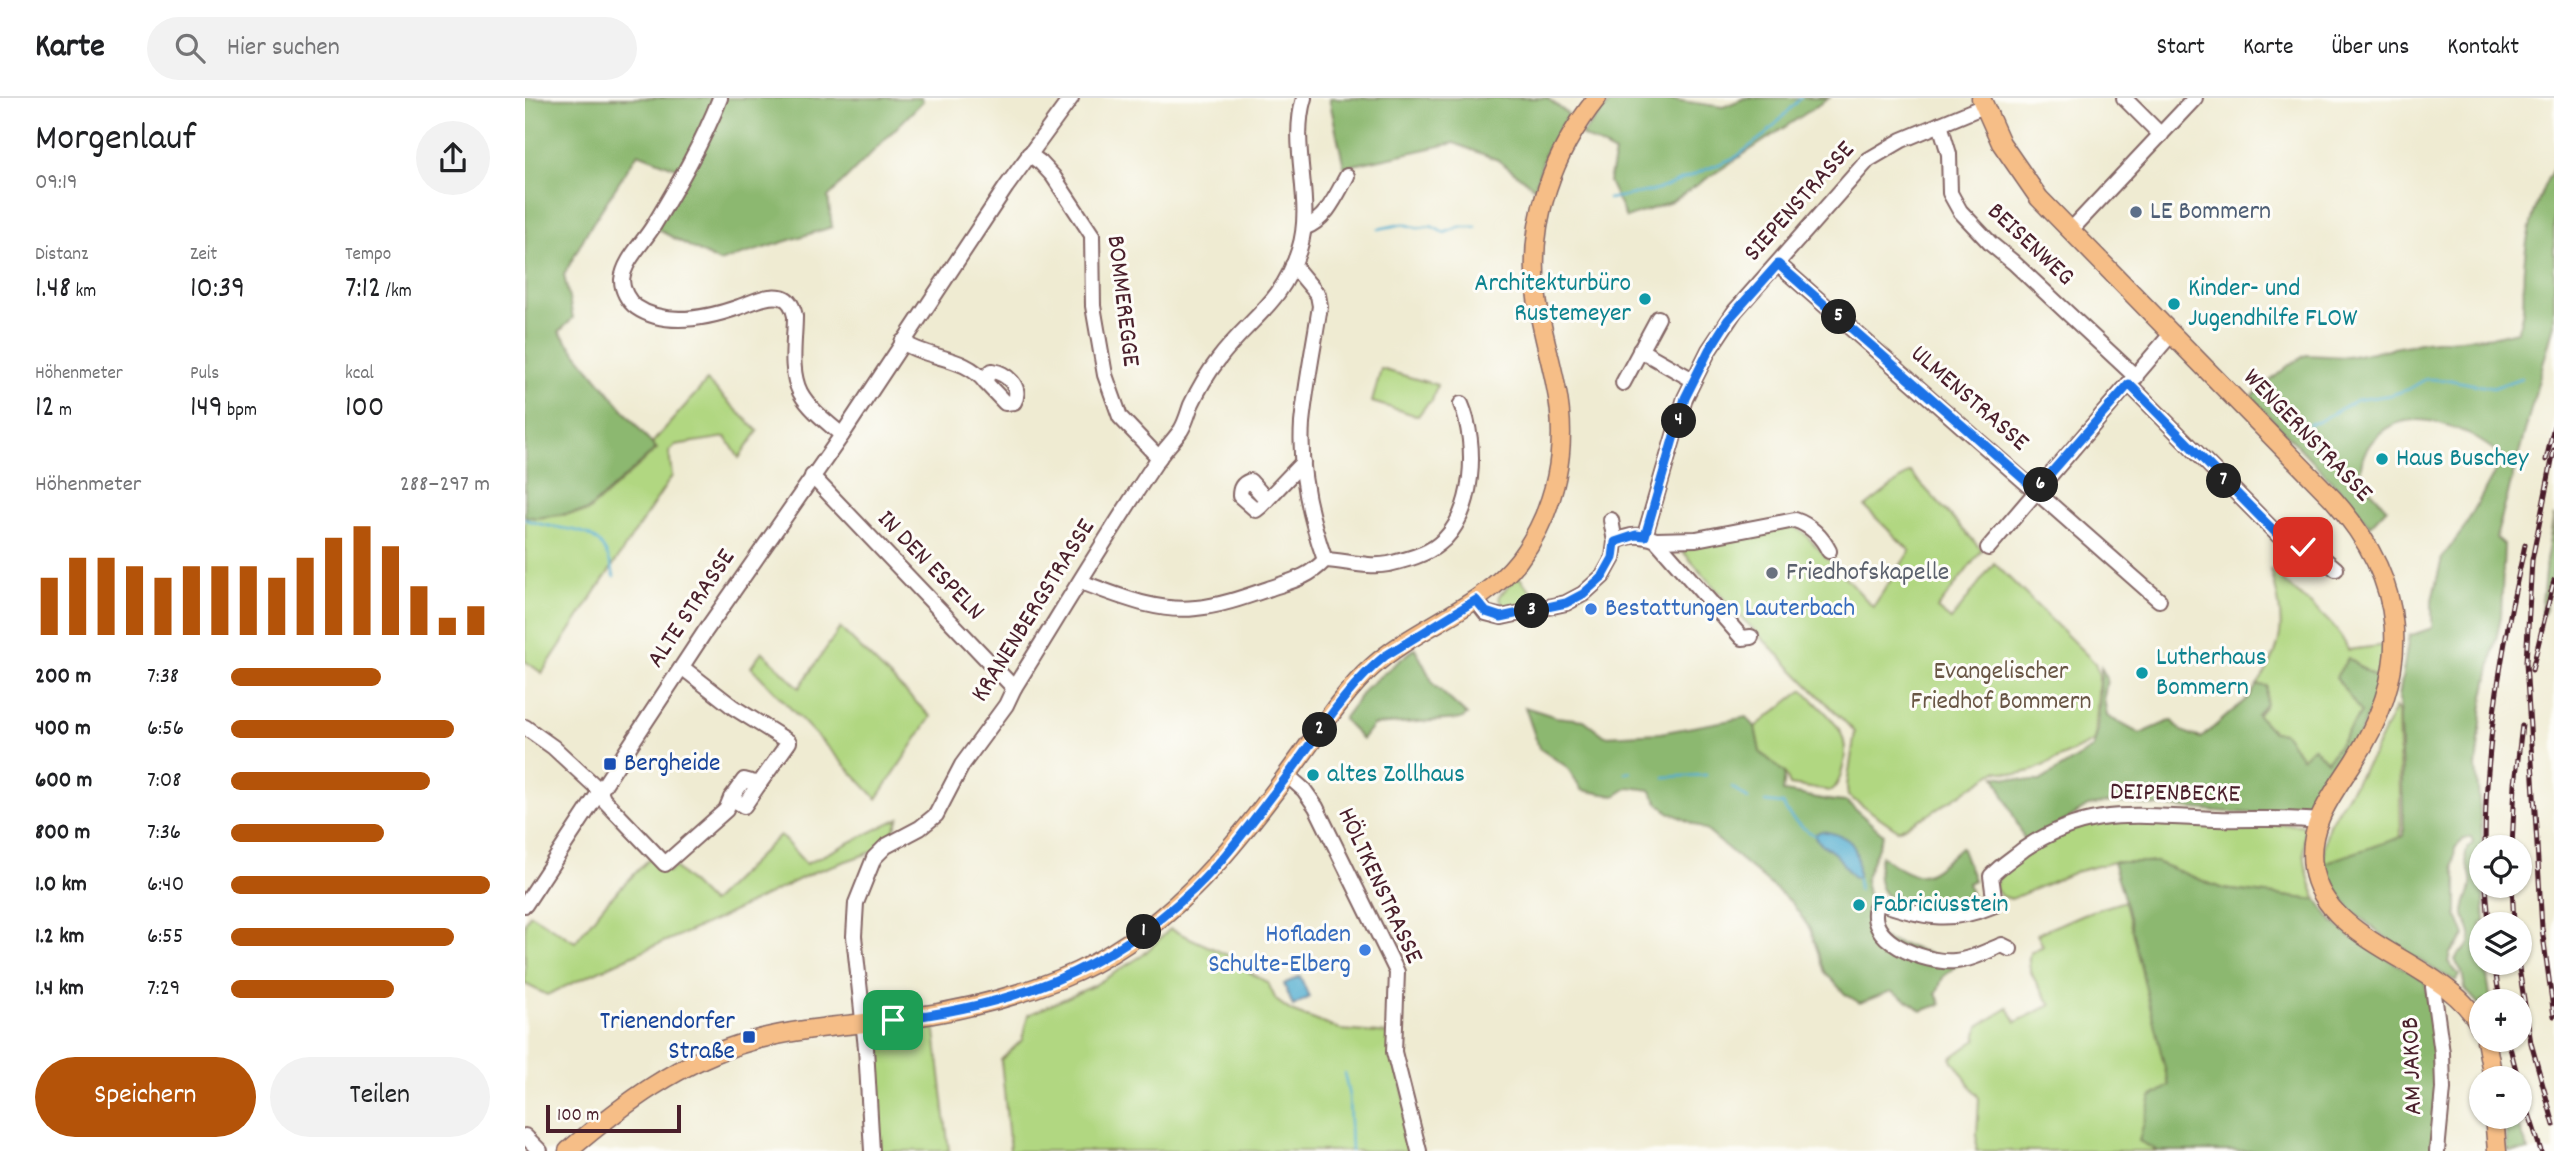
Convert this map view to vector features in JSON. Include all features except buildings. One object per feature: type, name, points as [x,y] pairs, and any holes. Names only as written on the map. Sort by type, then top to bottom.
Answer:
[{"type":"main road","points":[[568,1151],[647,1089],[673,1074],[750,1041],[778,1034],[938,1013],[1032,989],[1092,965],[1146,930],[1196,887],[1248,826],[1341,702],[1373,666],[1397,647],[1481,596],[1522,555],[1546,512],[1556,482],[1561,453],[1561,413],[1538,310],[1536,236],[1545,192],[1558,157],[1597,98]]},
{"type":"main road","name":"WENGERNSTRASSE","points":[[1982,102],[2001,143],[2039,198],[2351,519],[2375,556],[2384,579],[2394,632],[2392,669],[2386,696],[2371,733],[2318,821],[2312,851],[2314,872],[2327,899],[2342,917],[2375,944],[2434,980]]},
{"type":"main road","points":[[2434,980],[2469,1008]]},
{"type":"main road","points":[[2495,1129],[2497,1151]]},
{"type":"street","points":[[720,98],[684,171],[624,272],[622,289],[633,305],[647,314],[670,319],[735,309],[772,296],[786,299],[794,309],[795,367],[800,392],[811,407],[842,435]]},
{"type":"street","name":"ALTE STRASSE","points":[[525,905],[704,633],[842,435],[1029,154],[1071,98]]},
{"type":"street","name":"KRANENBERGSTRASSE","points":[[862,1024],[854,919],[856,904],[874,858],[886,846],[920,828],[936,815],[962,765],[1006,705],[1014,688],[1159,458],[1180,431],[1192,403],[1218,360],[1272,303],[1285,285],[1304,228],[1299,138],[1304,98]]},
{"type":"street","points":[[2124,98],[2161,135]]},
{"type":"street","points":[[2070,231],[2195,98]]},
{"type":"street","name":"SIEPENSTRASSE","points":[[1651,538],[1685,398],[1728,320],[1862,165],[1891,145],[1982,102]]},
{"type":"street","name":"BEISENWEG","points":[[1940,124],[1949,154],[1949,193],[1960,211],[2132,381],[2281,538],[2312,550],[2336,569]]},
{"type":"street","name":"BOMMEREGGE","points":[[1029,154],[1053,176],[1092,235],[1093,306],[1105,375],[1120,417],[1159,458]]},
{"type":"street","points":[[1304,228],[1314,224],[1333,202],[1346,176]]},
{"type":"street","name":"ULMENSTRASSE","points":[[1778,264],[2159,600]]},
{"type":"street","points":[[1293,265],[1318,295],[1320,306],[1302,424],[1303,462],[1314,529],[1325,560]]},
{"type":"street","points":[[1623,383],[1658,318]]},
{"type":"street","points":[[1988,548],[2172,333]]},
{"type":"street","points":[[902,342],[927,355],[968,366],[986,383]]},
{"type":"street","points":[[1640,351],[1693,380]]},
{"type":"street","points":[[1325,560],[1391,564],[1431,549],[1445,538],[1459,517],[1469,488],[1471,451],[1468,418],[1461,404]]},
{"type":"street","points":[[1267,500],[1303,462]]},
{"type":"street","name":"IN DEN ESPELN","points":[[812,477],[1014,688]]},
{"type":"street","points":[[1481,596],[1486,612],[1495,617],[1556,606],[1583,594],[1603,576],[1613,558],[1615,542],[1611,520]]},
{"type":"street","points":[[1615,542],[1636,535],[1696,539],[1795,520],[1822,539],[1829,551]]},
{"type":"street","points":[[1651,538],[1742,638],[1751,637]]},
{"type":"street","points":[[1081,582],[1133,601],[1195,609],[1244,597],[1313,573],[1325,560]]},
{"type":"street","points":[[525,727],[566,758],[600,791],[603,799],[665,864],[726,810],[744,780],[759,784],[789,741],[733,707],[683,668]]},
{"type":"street","name":"HÖLTKENSTRASSE","points":[[1287,775],[1304,790],[1316,807],[1397,972],[1394,1052],[1419,1151]]},
{"type":"street","name":"DEIPENBECKE","points":[[2010,949],[2002,946],[1957,961],[1923,958],[1890,940],[1879,930],[1874,921],[1874,910],[1878,902],[1927,917],[1979,911],[1995,905],[1991,876],[1998,868],[2049,833],[2074,822],[2098,817],[2133,815],[2318,821]]},
{"type":"street","name":"AM JAKOB","points":[[2434,980],[2443,1089],[2437,1151]]},
{"type":"street","points":[[862,1024],[871,1151]]},
{"type":"street","points":[[525,1136],[540,1151]]},
{"type":"green space","points":[[525,98],[921,98],[923,101],[828,197],[832,227],[719,262],[653,227],[684,171],[638,153],[587,232],[564,275],[573,318],[559,332],[656,449],[587,511],[536,518],[525,516]]},
{"type":"green space","points":[[1329,98],[1547,98],[1568,114],[1545,153],[1535,188],[1498,160],[1454,143],[1344,167]]},
{"type":"green space","points":[[1614,98],[1660,98],[1723,107],[1745,98],[1829,98],[1671,202],[1626,218],[1609,182],[1615,153],[1581,135]]},
{"type":"green space","points":[[2554,167],[2554,324],[2496,538],[2504,545],[2501,616],[2484,696],[2476,767],[2482,835],[2469,835],[2455,848],[2453,866],[2457,880],[2457,915],[2465,936],[2450,953],[2448,962],[2459,975],[2456,981],[2397,946],[2367,923],[2345,902],[2324,863],[2404,836],[2399,697],[2409,636],[2432,628],[2432,600],[2442,558],[2463,530],[2503,457],[2475,438],[2441,424],[2424,420],[2391,426],[2377,436],[2362,461],[2360,479],[2387,508],[2370,526],[2343,493],[2251,397],[2289,365],[2306,355],[2347,357],[2425,342],[2496,336],[2517,331],[2523,307],[2525,254],[2542,190]]},
{"type":"green space","points":[[1381,369],[1437,385],[1432,401],[1418,416],[1372,402]]},
{"type":"green space","points":[[707,381],[758,431],[739,458],[726,437],[675,445],[669,452],[672,476],[542,673],[525,661],[525,516],[536,518],[587,512],[657,449],[652,443]]},
{"type":"green space","name":"Evangelischer Friedhof Bommern","points":[[1910,472],[1982,550],[1937,609],[1951,620],[1994,563],[2095,663],[2099,676],[2095,741],[2032,771],[2017,774],[1996,771],[1928,815],[1898,830],[1848,796],[1855,732],[1734,610],[1678,546],[1792,526],[1804,533],[1873,607],[1910,551],[1865,507]]},
{"type":"green space","points":[[2554,515],[2554,567],[2544,614],[2541,614],[2546,561]]},
{"type":"green space","points":[[2271,569],[2325,617],[2348,650],[2387,645],[2383,679],[2375,677],[2349,659],[2361,713],[2327,761],[2302,758],[2284,733],[2273,732],[2257,715],[2266,704],[2267,687],[2257,685],[2274,655],[2281,628]]},
{"type":"green space","points":[[1518,576],[1541,604],[1515,608],[1504,606],[1499,596]]},
{"type":"green space","points":[[840,628],[931,717],[877,799],[751,667],[762,651],[799,688]]},
{"type":"green space","points":[[1415,648],[1434,685],[1467,715],[1461,719],[1373,725],[1362,739],[1343,719],[1367,687]]},
{"type":"green space","points":[[2348,658],[2375,677],[2383,679],[2357,740],[2309,816],[2112,802],[2088,806],[2027,845],[1995,776],[2040,781],[2093,748],[2098,729],[2101,667],[2107,679],[2104,698],[2107,716],[2140,734],[2172,720],[2181,731],[2201,738],[2250,696],[2257,685],[2267,686],[2266,704],[2257,715],[2273,732],[2284,733],[2302,758],[2313,747],[2327,761],[2361,713],[2336,677]]},
{"type":"green space","points":[[1803,690],[1828,715],[1844,742],[1843,767],[1838,783],[1831,791],[1790,785],[1785,773],[1760,752],[1755,727]]},
{"type":"green space","points":[[1525,707],[1556,717],[1584,720],[1605,736],[1660,733],[1747,717],[1755,727],[1760,752],[1785,773],[1783,792],[1847,802],[1883,834],[1865,880],[1869,899],[1867,915],[1881,938],[1960,963],[1943,977],[1936,994],[1941,1004],[1921,1011],[1891,991],[1860,1003],[1845,994],[1825,972],[1810,929],[1792,903],[1706,830],[1660,805],[1650,790],[1629,787],[1615,796],[1582,790],[1567,767],[1539,748]]},
{"type":"green space","points":[[2395,708],[2398,711],[2401,838],[2324,863],[2324,845],[2329,824],[2372,756]]},
{"type":"green space","points":[[899,818],[888,843],[872,852],[814,872],[714,921],[547,995],[525,984],[525,923],[530,914],[575,942],[604,905],[653,855],[669,872],[675,867],[711,903],[780,835],[806,864]]},
{"type":"green space","points":[[2105,818],[2301,825],[2305,829],[2304,848],[2308,874],[2317,900],[2223,889],[2156,862],[2113,862],[2075,872],[2011,899],[2001,896],[1995,888],[2000,875],[2024,853],[2058,836]]},
{"type":"green space","points":[[1961,847],[1974,880],[1968,883],[1975,909],[1945,915],[1933,914],[1895,901],[1883,891],[1879,877],[1881,856],[1906,872],[1923,875],[1931,872]]},
{"type":"green space","points":[[2469,848],[2469,871],[2466,861]]},
{"type":"green space","points":[[2113,862],[2156,862],[2223,889],[2317,900],[2332,921],[2351,937],[2425,981],[2438,1073],[2432,1151],[2158,1151],[2139,1141],[2151,1097],[2169,1086],[2125,901]]},
{"type":"green space","points":[[2469,894],[2469,898],[2484,898],[2484,912],[2469,912],[2469,928],[2465,919],[2465,904]]},
{"type":"green space","points":[[2125,901],[2170,1086],[2139,1140],[2158,1151],[1976,1151],[1979,1098],[1951,1058],[1976,1040],[1979,1026],[2008,1008],[2016,1022],[2051,1005],[2029,967],[2030,953],[2043,946],[2037,934],[2083,914]]},
{"type":"green space","points":[[1170,929],[1254,967],[1249,972],[1268,983],[1276,1000],[1291,1011],[1341,1030],[1390,1034],[1417,1151],[1010,1151],[1001,1060],[1022,1040],[1028,1015],[1093,986],[1143,955]]},
{"type":"green space","points":[[2469,944],[2469,975],[2487,975],[2489,989],[2469,989],[2469,994],[2465,989],[2462,972],[2455,960]]},
{"type":"green space","points":[[934,1024],[949,1151],[877,1151],[871,1046],[876,1036],[884,1032]]},
{"type":"green space","points":[[2505,1129],[2520,1129],[2529,1151],[2508,1151]]},
{"type":"water","points":[[1821,831],[1842,836],[1853,845],[1858,879],[1816,838],[1814,835]]},
{"type":"water","points":[[1300,976],[1309,997],[1293,1006],[1284,984]]},
{"type":"waterway","points":[[1608,199],[1657,190],[1736,157],[1766,134],[1801,98]]},
{"type":"waterway","points":[[1378,229],[1403,224],[1418,228],[1431,226],[1444,233],[1460,227],[1476,227]]},
{"type":"waterway","points":[[2309,424],[2318,422],[2356,400],[2391,395],[2426,379],[2450,380],[2493,388],[2521,378]]},
{"type":"waterway","points":[[525,519],[591,536],[601,544],[614,576]]},
{"type":"waterway","points":[[1625,773],[1631,772]]},
{"type":"waterway","points":[[1664,777],[1706,775]]},
{"type":"waterway","points":[[1732,787],[1748,799]]},
{"type":"waterway","points":[[1765,802],[1783,804],[1792,818],[1814,835]]},
{"type":"waterway","points":[[1858,879],[1859,890]]},
{"type":"waterway","points":[[1344,1073],[1349,1096],[1351,1151]]},
{"type":"railway","points":[[2546,460],[2554,426]]},
{"type":"railway","points":[[2554,450],[2532,560],[2526,662],[2542,928],[2554,1016]]},
{"type":"railway","points":[[2485,835],[2488,771],[2496,695],[2525,545]]},
{"type":"railway","points":[[2532,670],[2554,580]]},
{"type":"railway","points":[[2513,835],[2522,725]]},
{"type":"railway","points":[[2487,898],[2488,912]]},
{"type":"railway","points":[[2513,898],[2513,912]]},
{"type":"railway","points":[[2496,975],[2498,989]]},
{"type":"railway","points":[[2520,975],[2531,1043],[2554,1125]]},
{"type":"railway","points":[[2511,1052],[2515,1066]]},
{"type":"railway","points":[[2532,1123],[2541,1151]]},
{"type":"place","name":"LE Bommern","points":[[2136,212]]},
{"type":"place","name":"Architekturbüro Rustemeyer","points":[[1645,299]]},
{"type":"place","name":"Kinder- und Jugendhilfe FLOW","points":[[2174,304]]},
{"type":"place","name":"Haus Buschey","points":[[2382,459]]},
{"type":"place","name":"Friedhofskapelle","points":[[1772,573]]},
{"type":"place","name":"Bestattungen Lauterbach","points":[[1591,609]]},
{"type":"place","name":"Lutherhaus Bommern","points":[[2142,673]]},
{"type":"place","name":"Bergheide","points":[[610,764]]},
{"type":"place","name":"altes Zollhaus","points":[[1313,775]]},
{"type":"place","name":"Fabriciusstein","points":[[1859,905]]},
{"type":"place","name":"Hofladen Schulte-Elberg","points":[[1365,950]]},
{"type":"place","name":"Trienendorfer Straße","points":[[749,1037]]},
{"type":"route","points":[[893,1020],[938,1013],[1014,995],[1092,965],[1123,946],[1170,911],[1196,887],[1248,826],[1341,702],[1360,679],[1385,656],[1476,600],[1486,612],[1501,617],[1566,603],[1595,586],[1609,567],[1615,542],[1636,535],[1645,536],[1685,398],[1694,378],[1728,320],[1778,264],[2036,490],[2129,384],[2281,538],[2303,547]]}]
